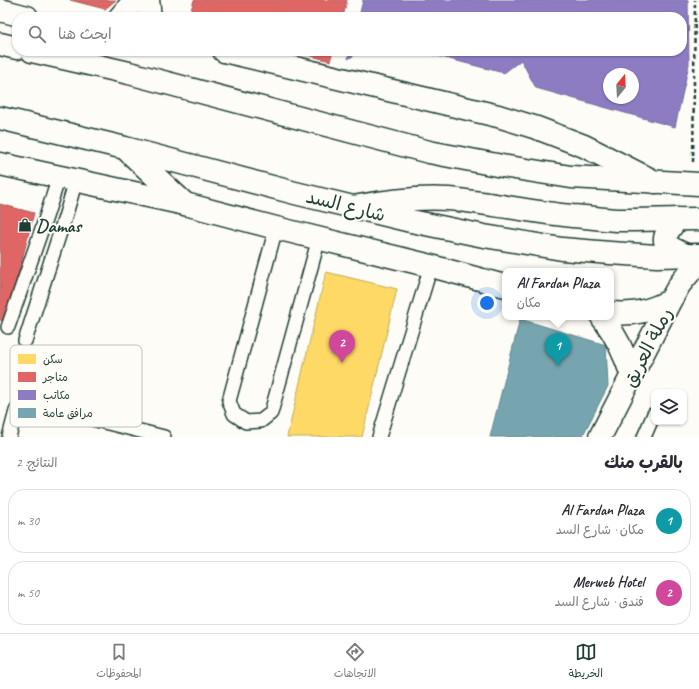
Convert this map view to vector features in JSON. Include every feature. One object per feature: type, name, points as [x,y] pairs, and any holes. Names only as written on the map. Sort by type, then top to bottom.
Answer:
[{"type":"main road","points":[[124,12],[135,0]]},
{"type":"main road","points":[[148,0],[149,12]]},
{"type":"main road","points":[[0,10],[12,13]]},
{"type":"main road","points":[[0,44],[12,47]]},
{"type":"main road","points":[[53,56],[129,74],[429,152],[571,177],[696,184]]},
{"type":"main road","points":[[245,56],[490,114],[537,128],[584,146],[655,182]]},
{"type":"main road","name":"شارع السد","points":[[0,118],[125,148],[295,193],[418,223],[562,249],[610,254],[695,257]]},
{"type":"main road","points":[[125,148],[185,204]]},
{"type":"main road","name":"شارع السد","points":[[0,164],[185,204],[502,285]]},
{"type":"main road","points":[[353,207],[416,199],[448,199],[525,210],[609,219],[699,219]]},
{"type":"main road","points":[[677,219],[666,233],[664,239],[666,244],[671,248],[695,257]]},
{"type":"main road","name":"رملة العريق","points":[[600,437],[670,301],[695,257]]},
{"type":"main road","points":[[614,313],[636,313],[654,309],[670,301]]},
{"type":"main road","points":[[604,320],[618,340],[624,352],[632,376]]},
{"type":"lane","points":[[8,327],[46,217],[67,178]]},
{"type":"lane","points":[[25,341],[66,214],[67,178]]},
{"type":"lane","points":[[276,228],[229,401],[234,414],[246,422],[261,421],[271,413],[319,238]]},
{"type":"lane","points":[[379,437],[431,266]]},
{"type":"lane","points":[[644,437],[651,421]]},
{"type":"lane","points":[[9,437],[12,427]]},
{"type":"lane","points":[[124,427],[164,437]]},
{"type":"path","points":[[695,0],[696,184]]},
{"type":"building: سكن","points":[[326,272],[397,289],[362,437],[287,437]]},
{"type":"building: متاجر","points":[[70,0],[116,0],[105,9]]},
{"type":"building: متاجر","points":[[194,0],[347,0],[344,12],[190,12]]},
{"type":"building: متاجر","points":[[312,56],[332,56],[330,61]]},
{"type":"building: متاجر","points":[[0,204],[34,213],[6,322],[0,320]]},
{"type":"building: مكاتب","points":[[363,0],[688,0],[689,64],[675,127],[536,88],[521,60],[504,73],[438,56],[687,56],[687,12],[360,12]]},
{"type":"building: مرافق عامة","points":[[520,320],[606,345],[608,386],[582,437],[490,437]]},
{"type":"place","name":"Damas","points":[[25,225]]},
{"type":"place","name":"Merweb Hotel","points":[[342,363]]},
{"type":"place","name":"Al Fardan Plaza","points":[[558,366]]}]
